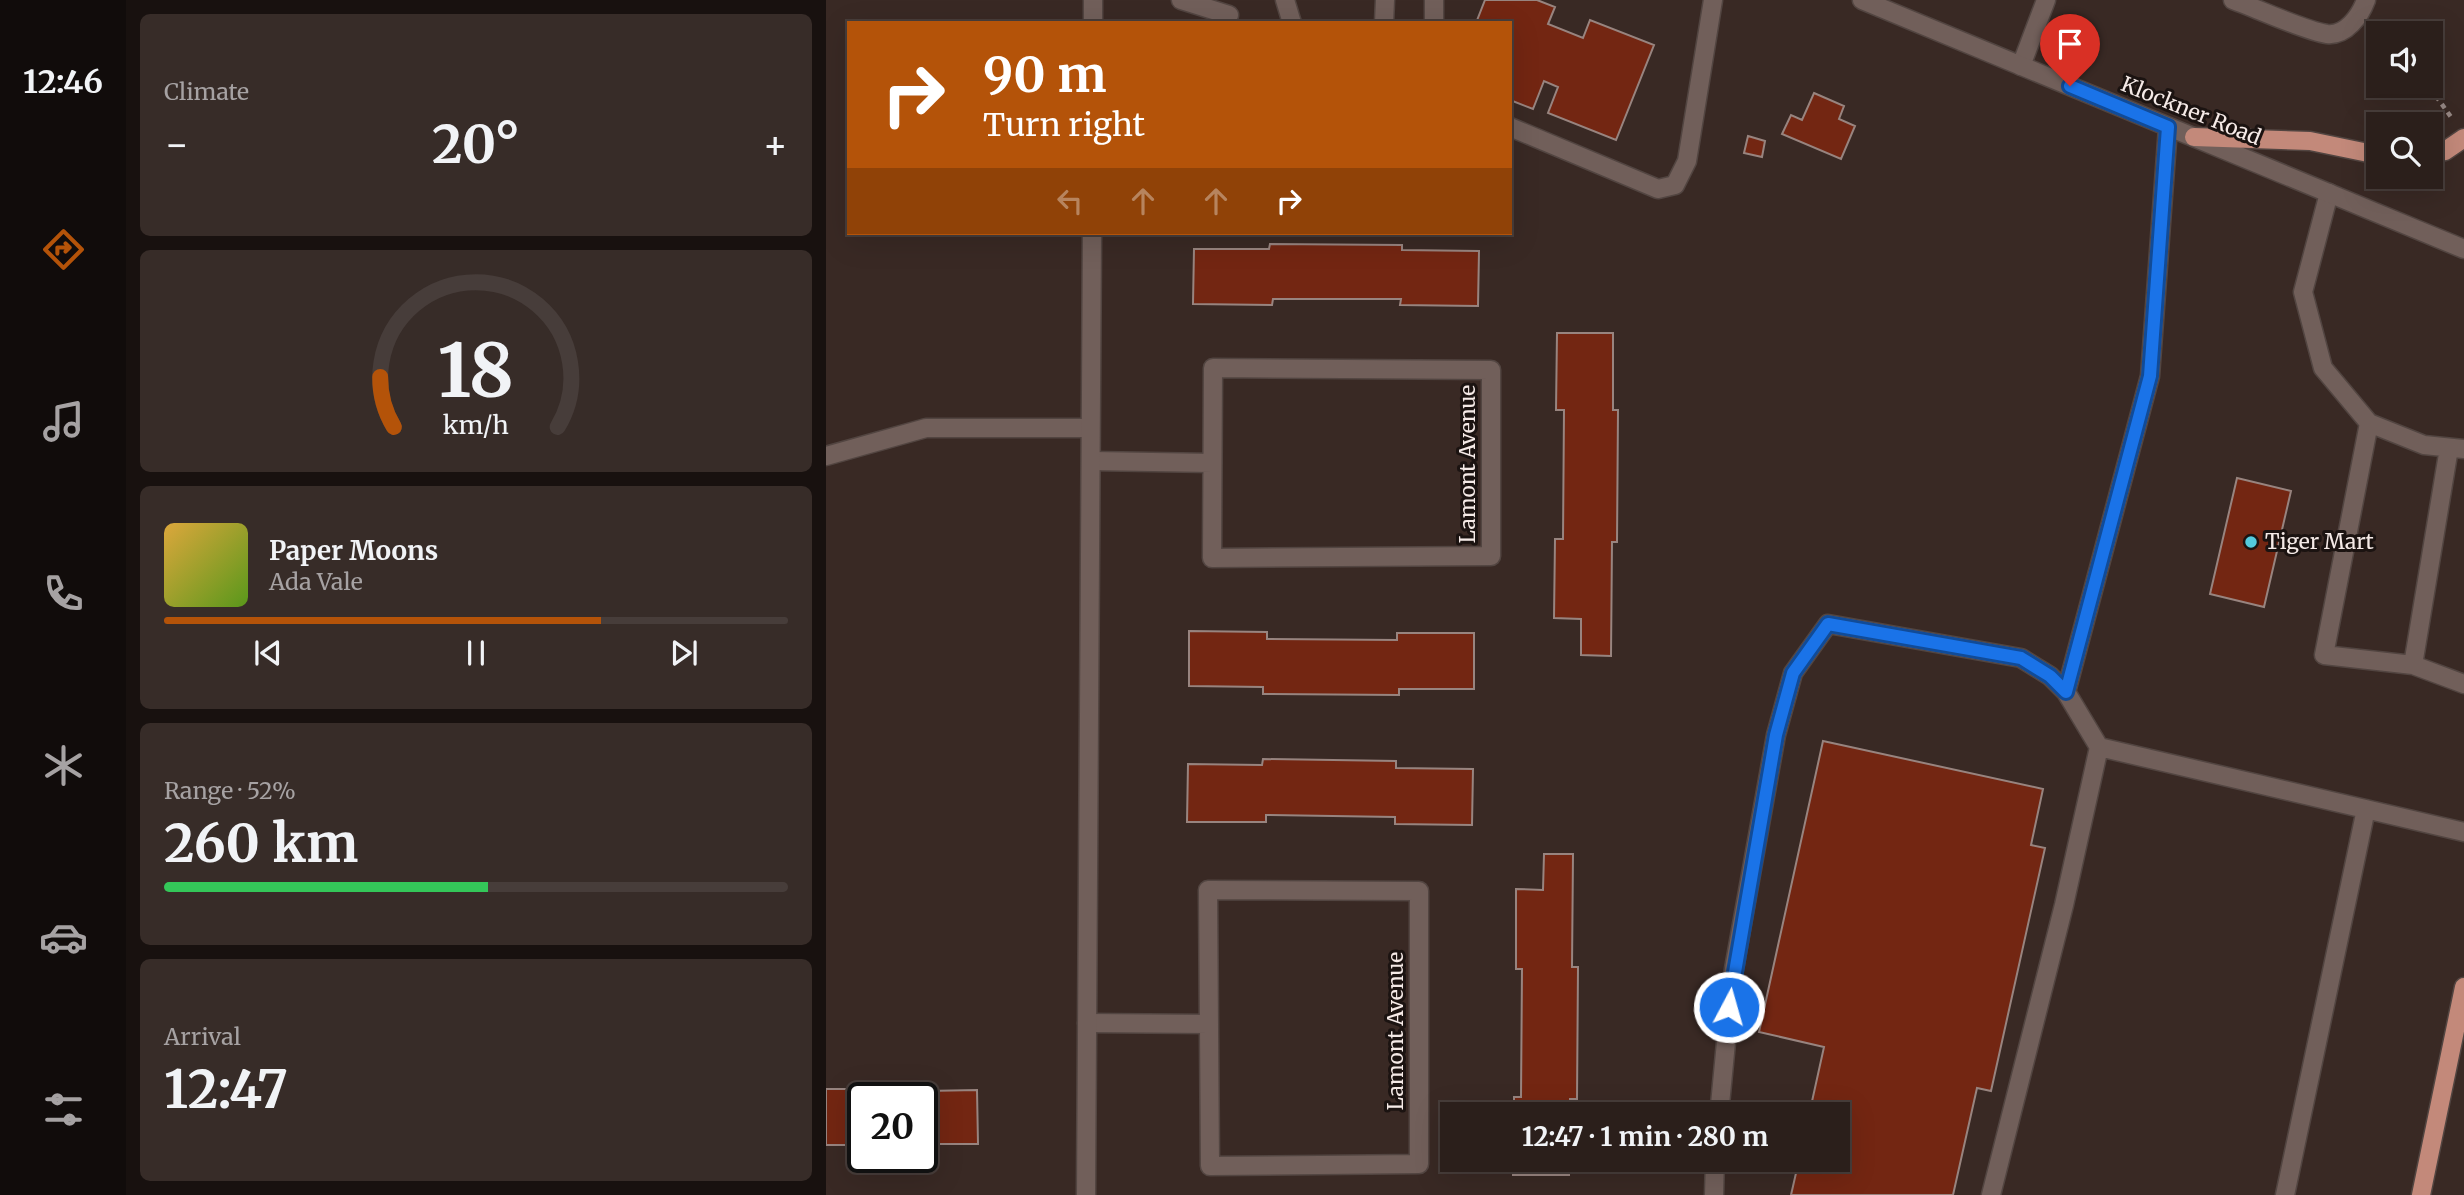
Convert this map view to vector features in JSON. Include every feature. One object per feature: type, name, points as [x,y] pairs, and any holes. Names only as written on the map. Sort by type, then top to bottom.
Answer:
[{"type":"main road","points":[[2443,151],[2461,132]]},
{"type":"main road","points":[[2194,137],[2310,141],[2366,153]]},
{"type":"main road","points":[[2421,1195],[2464,987]]},
{"type":"street","points":[[1093,0],[1093,21]]},
{"type":"street","points":[[1181,0],[1229,15]]},
{"type":"street","points":[[1285,0],[1291,21]]},
{"type":"street","points":[[1384,21],[1385,0]]},
{"type":"street","points":[[1434,0],[1434,21]]},
{"type":"street","points":[[1512,128],[1658,189],[1675,185],[1687,161],[1713,0]]},
{"type":"street","name":"Klockner Road","points":[[1862,0],[2464,249]]},
{"type":"street","points":[[2021,66],[2046,0]]},
{"type":"street","points":[[2233,0],[2328,34],[2347,29],[2362,10],[2365,0]]},
{"type":"street","points":[[2066,692],[2150,376],[2168,127]]},
{"type":"street","points":[[2329,193],[2303,292],[2323,368],[2369,424],[2424,445],[2456,448],[2413,665]]},
{"type":"street","points":[[1086,1195],[1092,461],[1091,235]]},
{"type":"street","name":"Lamont Avenue","points":[[1213,368],[1491,370],[1491,556],[1212,558],[1212,463],[1213,368]]},
{"type":"street","points":[[2369,424],[2324,655],[2413,665],[2464,684]]},
{"type":"street","points":[[826,456],[926,428],[1090,428]]},
{"type":"street","points":[[1092,461],[1212,463]]},
{"type":"street","points":[[1720,1102],[1732,980],[1776,735],[1793,673],[1828,624],[2021,658],[2050,676],[2066,692],[2099,747],[2064,905],[1991,1195]]},
{"type":"street","points":[[2099,747],[2464,832]]},
{"type":"street","points":[[2286,1195],[2366,809]]},
{"type":"street","name":"Lamont Avenue","points":[[1208,890],[1419,891],[1419,1164],[1210,1166],[1209,1024],[1208,890]]},
{"type":"street","points":[[1087,1023],[1209,1024]]},
{"type":"street","points":[[1714,1195],[1715,1172]]},
{"type":"path","points":[[2437,98],[2461,132]]},
{"type":"building","points":[[1485,0],[1537,0],[1555,7],[1548,24],[1583,38],[1590,20],[1654,45],[1616,140],[1548,113],[1558,87],[1544,81],[1533,109],[1512,101],[1512,21],[1477,21]]},
{"type":"building","points":[[1814,93],[1844,106],[1839,119],[1855,126],[1841,159],[1782,134],[1791,115],[1802,120]]},
{"type":"building","points":[[1748,136],[1765,141],[1762,157],[1744,153]]},
{"type":"building","points":[[1270,244],[1402,245],[1402,250],[1479,251],[1478,306],[1400,305],[1401,299],[1273,299],[1272,305],[1193,304],[1194,249],[1269,249]]},
{"type":"building","points":[[1557,333],[1613,333],[1613,410],[1618,410],[1617,542],[1612,542],[1611,656],[1581,655],[1581,619],[1554,618],[1555,539],[1563,539],[1564,410],[1556,410]]},
{"type":"building","name":"Tiger Mart","points":[[2237,478],[2291,491],[2264,607],[2210,594]]},
{"type":"building","points":[[1189,631],[1267,632],[1267,639],[1397,640],[1397,633],[1474,633],[1474,689],[1399,689],[1399,695],[1263,694],[1263,687],[1189,686]]},
{"type":"building","points":[[1823,741],[2043,789],[2031,845],[2045,848],[1991,1091],[1977,1088],[1953,1195],[1791,1195],[1796,1172],[1850,1172],[1850,1102],[1812,1102],[1824,1047],[1759,1032]]},
{"type":"building","points":[[1263,759],[1396,761],[1396,768],[1473,769],[1472,825],[1395,824],[1395,817],[1266,815],[1266,822],[1187,822],[1188,764],[1262,765]]},
{"type":"building","points":[[1544,854],[1573,854],[1572,967],[1578,967],[1577,1099],[1570,1099],[1570,1102],[1514,1102],[1514,1097],[1521,1097],[1522,969],[1516,969],[1516,889],[1543,890]]},
{"type":"building","points":[[826,1089],[847,1089],[847,1145],[826,1145]]},
{"type":"building","points":[[977,1090],[978,1144],[938,1144],[938,1091]]},
{"type":"building","points":[[1513,1172],[1569,1172],[1569,1175],[1513,1175]]},
{"type":"place","name":"Tiger Mart","points":[[2251,542]]},
{"type":"route","points":[[1729,1007],[1776,735],[1793,673],[1828,624],[2021,658],[2050,676],[2066,692],[2150,376],[2168,127],[2070,86]]}]
